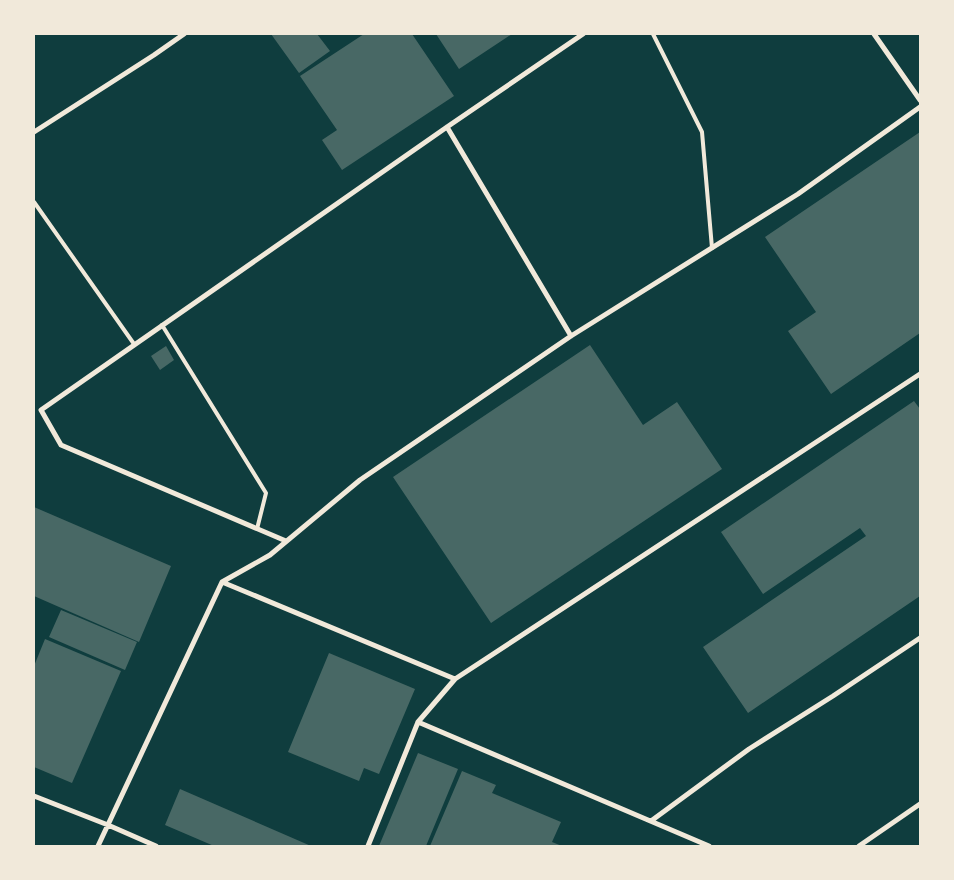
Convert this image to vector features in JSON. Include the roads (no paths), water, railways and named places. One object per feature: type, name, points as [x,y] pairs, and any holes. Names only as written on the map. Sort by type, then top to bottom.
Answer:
[{"type":"street","points":[[34,132],[184,34]]},
{"type":"street","points":[[41,410],[447,126],[583,34]]},
{"type":"street","points":[[874,34],[920,100]]},
{"type":"street","points":[[98,846],[222,582],[270,555],[360,480],[572,336],[798,194],[920,108]]},
{"type":"street","points":[[447,126],[572,336]]},
{"type":"street","points":[[368,846],[418,722],[455,679],[920,374]]},
{"type":"street","points":[[34,407],[41,410],[61,445],[286,541]]},
{"type":"street","points":[[222,582],[455,679]]},
{"type":"street","points":[[651,822],[748,749],[833,696],[920,638]]},
{"type":"street","points":[[418,722],[709,846]]},
{"type":"street","points":[[34,796],[156,846]]},
{"type":"street","points":[[859,846],[920,804]]},
{"type":"lane","points":[[653,34],[702,132],[712,248]]},
{"type":"lane","points":[[34,202],[134,344]]},
{"type":"lane","points":[[162,325],[266,493],[257,529]]}]
